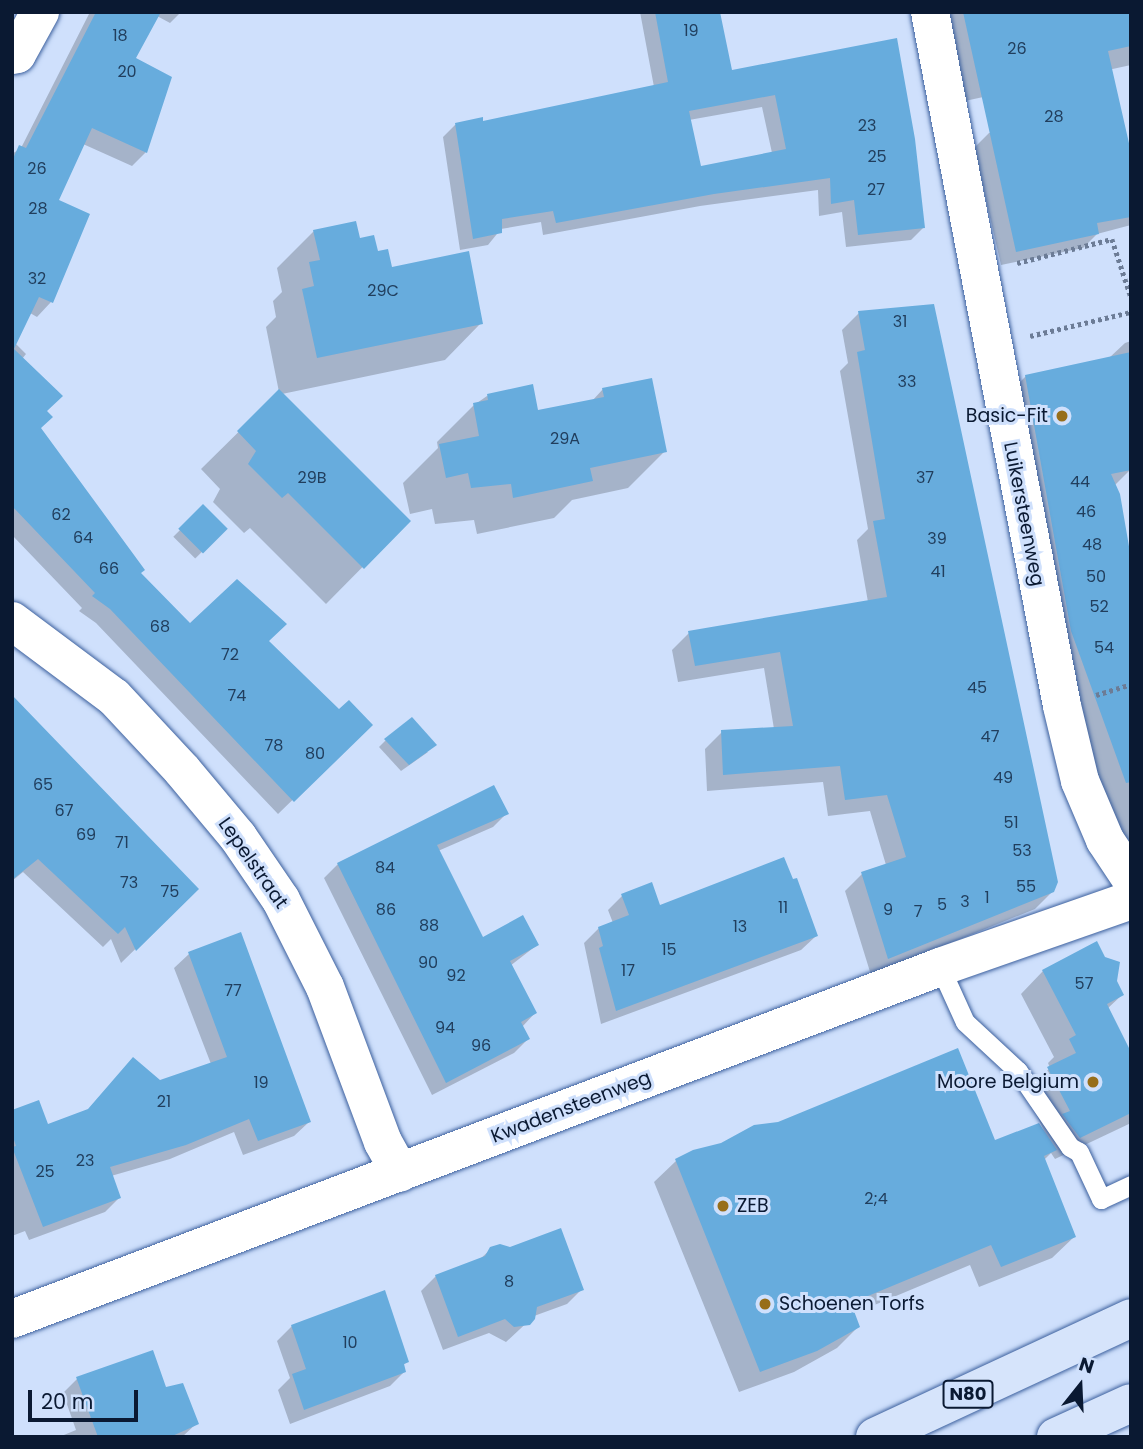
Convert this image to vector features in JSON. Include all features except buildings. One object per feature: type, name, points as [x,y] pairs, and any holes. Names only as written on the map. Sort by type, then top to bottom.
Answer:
[{"type":"main road","name":"N80","points":[[875,1437],[1131,1318]]},
{"type":"main road","points":[[1061,1435],[1131,1403]]},
{"type":"street","points":[[12,55],[17,54],[40,12]]},
{"type":"street","name":"Luikersteenweg","points":[[930,12],[1032,562],[1080,781],[1105,840],[1131,879]]},
{"type":"street","name":"Lepelstraat","points":[[12,621],[114,697],[183,770],[238,837],[281,900],[325,987],[383,1142],[400,1173]]},
{"type":"street","name":"Kwadensteenweg","points":[[12,1319],[940,967],[1131,900]]},
{"type":"lane","points":[[940,967],[965,1022],[1018,1071],[1070,1147],[1079,1152],[1101,1199],[1131,1185]]},
{"type":"path","points":[[979,273],[1112,239],[1131,297]]},
{"type":"path","points":[[992,345],[1131,312]]},
{"type":"place","name":"Basic-Fit","points":[[1062,416]]},
{"type":"place","name":"Moore Belgium","points":[[1093,1082]]},
{"type":"place","name":"ZEB","points":[[723,1206]]},
{"type":"place","name":"Schoenen Torfs","points":[[765,1304]]}]
